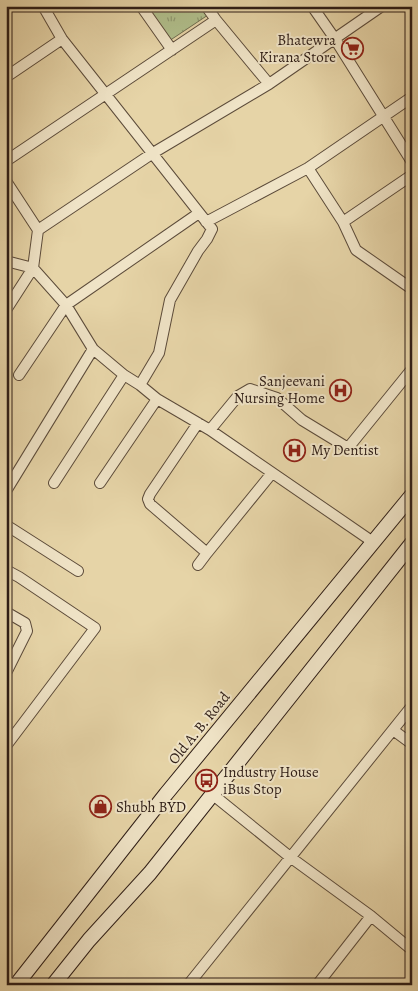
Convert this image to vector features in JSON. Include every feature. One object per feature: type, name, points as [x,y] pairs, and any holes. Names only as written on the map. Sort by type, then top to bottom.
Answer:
[{"type":"main road","name":"Old A. B. Road","points":[[16,985],[166,794],[412,494]]},
{"type":"main road","points":[[53,985],[89,940],[150,873],[409,551]]},
{"type":"main road","points":[[63,985],[79,966],[89,940]]},
{"type":"main road","points":[[6,979],[38,957]]},
{"type":"street","points":[[43,6],[62,38],[202,218],[212,228],[170,300],[159,353],[140,385]]},
{"type":"street","points":[[141,6],[172,50]]},
{"type":"street","points":[[206,6],[268,84]]},
{"type":"street","points":[[312,6],[335,39],[412,162]]},
{"type":"street","points":[[38,230],[153,153],[268,84],[382,6]]},
{"type":"street","points":[[6,162],[216,20]]},
{"type":"street","points":[[6,77],[62,38]]},
{"type":"street","points":[[19,375],[66,305],[202,218],[308,168],[412,97]]},
{"type":"street","points":[[308,168],[343,222],[356,250],[412,289]]},
{"type":"street","points":[[343,222],[412,175]]},
{"type":"street","points":[[6,181],[38,230],[33,268],[6,310]]},
{"type":"street","points":[[6,261],[33,268],[66,305],[93,349],[124,375],[157,398],[210,430],[373,542]]},
{"type":"street","points":[[6,490],[93,349]]},
{"type":"street","points":[[210,430],[238,396],[250,389],[277,398],[302,420],[348,448],[412,368]]},
{"type":"street","points":[[54,483],[124,375]]},
{"type":"street","points":[[100,482],[157,398]]},
{"type":"street","points":[[198,423],[148,499],[150,504],[207,553]]},
{"type":"street","points":[[198,565],[272,473]]},
{"type":"street","points":[[6,525],[78,571]]},
{"type":"street","points":[[6,570],[95,628],[6,746]]},
{"type":"street","points":[[6,612],[24,623],[27,632],[6,673]]},
{"type":"street","points":[[188,985],[412,706]]},
{"type":"street","points":[[393,730],[412,744]]},
{"type":"street","points":[[212,794],[290,857],[411,947]]},
{"type":"street","points":[[317,985],[371,916]]},
{"type":"green space","points":[[138,6],[202,6],[208,15],[163,45]]},
{"type":"place","name":"Bhatewra Kirana Store","points":[[352,49]]},
{"type":"place","name":"Sanjeevani Nursing Home","points":[[341,390]]},
{"type":"place","name":"My Dentist","points":[[295,450]]},
{"type":"place","name":"Industry House iBus Stop","points":[[207,781]]},
{"type":"place","name":"Shubh BYD","points":[[100,807]]}]
